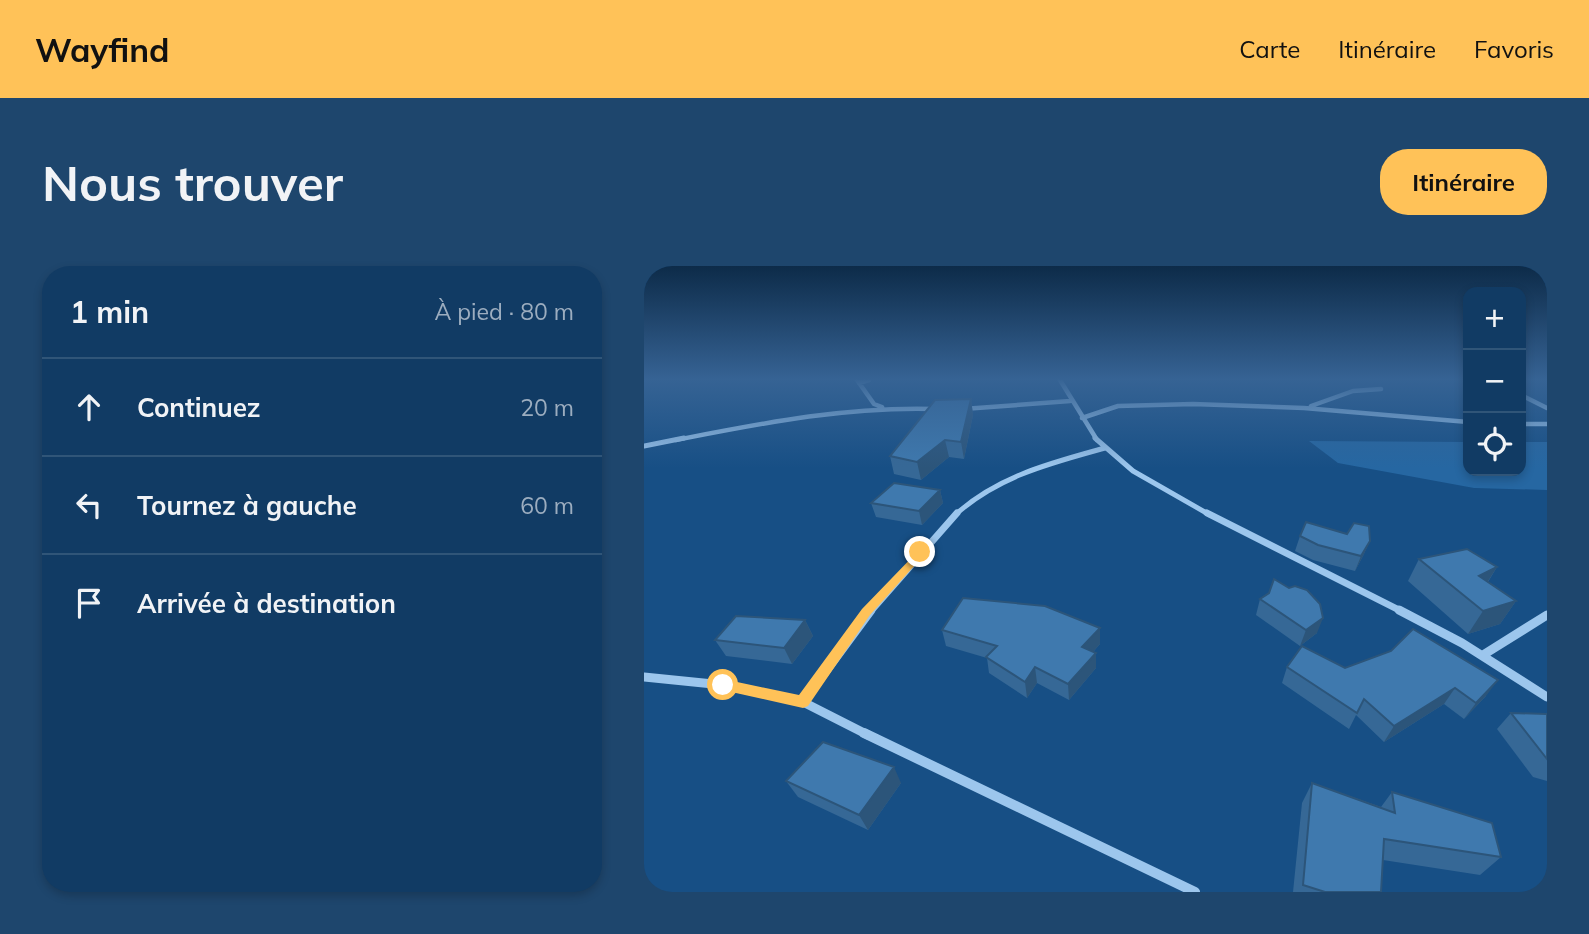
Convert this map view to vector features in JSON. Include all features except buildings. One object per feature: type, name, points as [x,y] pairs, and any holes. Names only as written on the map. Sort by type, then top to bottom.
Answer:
[{"type":"street","points":[[644,446],[807,414],[859,409]]},
{"type":"street","points":[[1076,409],[1105,448],[1148,480],[1235,531],[1446,633],[1547,697]]},
{"type":"street","points":[[1082,418],[1108,409]]},
{"type":"street","points":[[1313,409],[1463,422]]},
{"type":"street","points":[[1526,424],[1547,424]]},
{"type":"street","points":[[803,702],[866,612],[949,522],[970,504],[1013,478],[1050,463],[1105,448]]},
{"type":"street","points":[[1483,655],[1547,615]]},
{"type":"street","points":[[644,677],[723,685],[803,702],[934,769],[1195,892]]},
{"type":"shaded area","points":[[1309,441],[1463,442],[1463,476],[1526,476],[1526,442],[1547,442],[1547,490],[1474,488],[1338,463]]},
{"type":"route","points":[[723,685],[803,702],[866,612],[920,552]]}]
